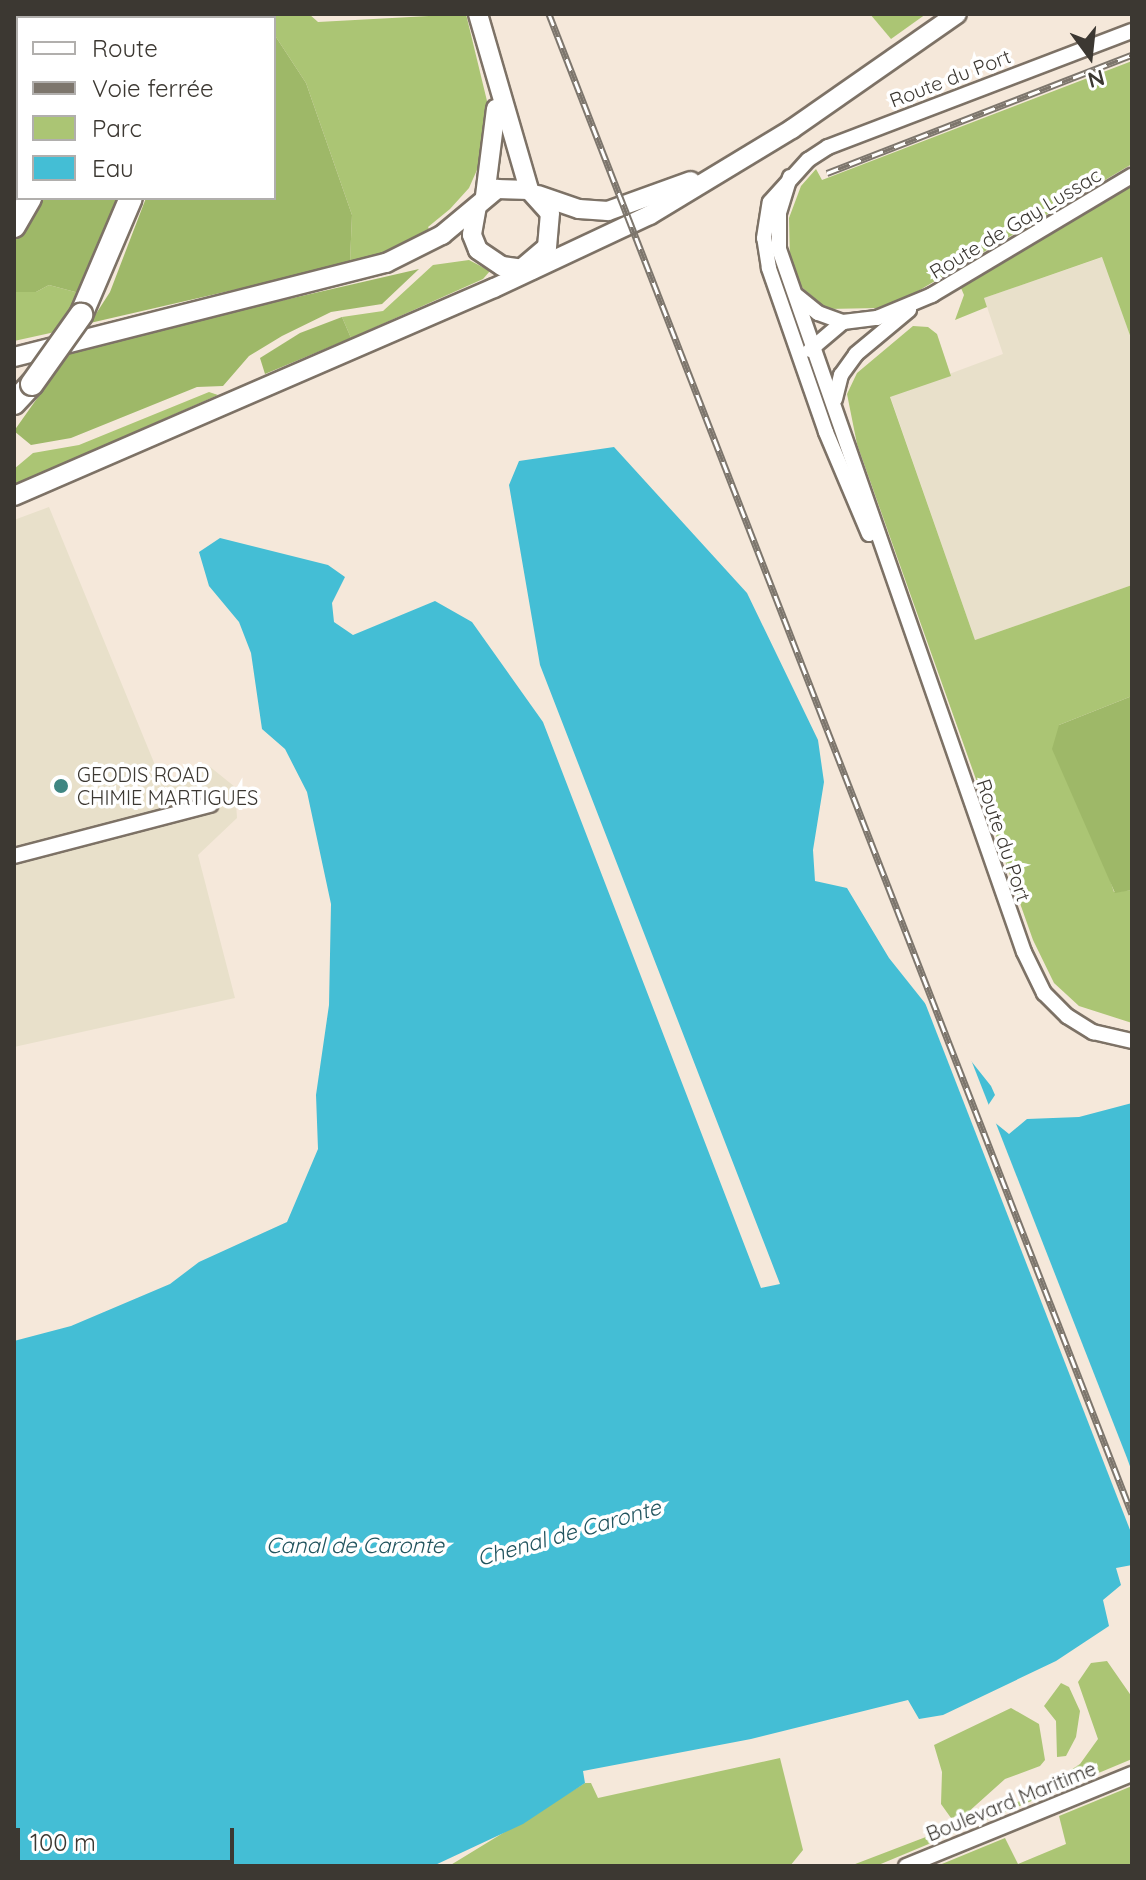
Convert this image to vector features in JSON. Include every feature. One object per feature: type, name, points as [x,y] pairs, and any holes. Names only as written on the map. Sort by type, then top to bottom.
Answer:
[{"type":"main road","points":[[14,226],[29,200]]},
{"type":"main road","points":[[14,403],[32,384],[81,315],[130,200]]},
{"type":"street","points":[[478,14],[495,82],[534,193],[550,213],[552,235],[540,257],[525,270]]},
{"type":"street","points":[[14,496],[650,215],[735,164],[957,14]]},
{"type":"street","name":"Route du Port","points":[[898,601],[801,360],[769,268],[764,238],[770,202],[790,177],[828,147],[1132,31]]},
{"type":"street","points":[[495,82],[497,128],[482,199],[472,227],[478,250],[488,260],[525,270]]},
{"type":"street","points":[[14,357],[386,263],[442,235],[482,199],[513,186],[579,209],[608,211],[735,164]]},
{"type":"street","name":"Route de Gay Lussac","points":[[834,403],[841,375],[856,354],[917,303],[1132,176]]},
{"type":"street","name":"Route du Port","points":[[790,177],[778,233],[794,293],[1001,894],[1044,993],[1093,1032],[1132,1041]]},
{"type":"street","points":[[794,293],[818,313],[843,322]]},
{"type":"street","name":"Route de Gay Lussac","points":[[801,360],[843,322],[877,318],[917,303]]},
{"type":"street","name":"Route de Gay Lussac","points":[[801,360],[819,362],[856,354]]},
{"type":"street","points":[[14,856],[210,805]]},
{"type":"street","name":"Boulevard Maritime","points":[[906,1866],[1132,1774]]},
{"type":"shaded area","points":[[1103,257],[1132,341],[1132,585],[975,640],[890,396],[1003,354],[984,298]]},
{"type":"shaded area","points":[[49,507],[162,782],[209,766],[235,787],[237,818],[198,855],[235,998],[14,1047],[14,520]]},
{"type":"green space","points":[[261,14],[309,14],[318,22],[466,14],[487,101],[485,163],[480,163],[469,188],[428,227],[431,233],[388,254],[350,263],[352,215],[306,83],[276,37],[276,16]]},
{"type":"green space","points":[[870,14],[926,14],[891,39]]},
{"type":"green space","points":[[276,37],[306,83],[352,215],[350,263],[90,323],[110,292],[145,200],[276,200]]},
{"type":"green space","points":[[1132,61],[1132,164],[908,297],[879,308],[827,309],[797,283],[790,260],[789,218],[801,186],[816,169],[822,180]]},
{"type":"green space","points":[[1132,183],[1132,341],[1102,257],[984,298],[987,307],[955,320],[964,295],[961,288]]},
{"type":"green space","points":[[37,200],[116,200],[79,293],[49,285],[36,292],[14,292],[14,236]]},
{"type":"green space","points":[[469,260],[490,271],[483,279],[351,338],[342,317],[383,311],[433,265]]},
{"type":"green space","points":[[419,269],[382,304],[331,312],[282,336],[249,356],[223,386],[197,387],[71,438],[31,445],[14,431],[72,349]]},
{"type":"green space","points":[[49,285],[79,293],[55,332],[14,341],[14,292],[36,292]]},
{"type":"green space","points":[[342,317],[351,338],[265,374],[260,358],[300,333]]},
{"type":"green space","points":[[913,326],[928,327],[937,334],[951,376],[890,397],[975,640],[1132,585],[1132,696],[1059,725],[1114,892],[1132,890],[1132,1023],[1079,1006],[1054,983],[1033,940],[857,444],[847,394],[857,373]]},
{"type":"green space","points":[[209,392],[218,395],[14,485],[14,469],[33,453],[79,445]]},
{"type":"green space","points":[[1132,696],[1132,890],[1115,893],[1052,749],[1059,725]]},
{"type":"green space","points":[[1107,1661],[1132,1697],[1132,1759],[876,1866],[850,1866],[1028,1798],[1080,1764],[1098,1739],[1078,1682],[1091,1663]]},
{"type":"green space","points":[[1061,1683],[1069,1687],[1080,1711],[1076,1737],[1066,1756],[1057,1757],[1056,1721],[1044,1706]]},
{"type":"green space","points":[[1011,1708],[1039,1724],[1045,1760],[1040,1766],[1005,1779],[966,1814],[951,1818],[941,1804],[942,1772],[934,1745]]},
{"type":"green space","points":[[780,1758],[803,1850],[790,1866],[449,1866],[585,1783],[591,1783],[598,1798]]},
{"type":"green space","points":[[1132,1786],[1132,1866],[937,1866],[1005,1838],[1018,1864],[1066,1844],[1059,1816]]},
{"type":"water","name":"Canal de Caronte","points":[[614,447],[747,593],[818,740],[824,782],[813,850],[815,881],[847,888],[889,958],[991,1086],[995,1095],[983,1113],[1009,1134],[1027,1119],[1079,1117],[1132,1103],[1132,1565],[1116,1568],[1121,1585],[1103,1600],[1109,1626],[1056,1661],[943,1715],[919,1719],[908,1700],[751,1739],[583,1771],[585,1783],[523,1824],[433,1866],[14,1866],[14,1341],[71,1326],[170,1284],[199,1262],[287,1222],[318,1149],[316,1095],[329,1005],[331,904],[307,792],[285,749],[262,729],[251,653],[239,622],[209,586],[199,552],[220,538],[328,565],[345,577],[332,603],[334,622],[353,635],[435,601],[472,622],[543,722],[761,1288],[780,1284],[540,665],[509,485],[519,461]]},
{"type":"pier","points":[[922,995],[968,1052],[1127,1458],[1132,1472],[1132,1535]]},
{"type":"railway","points":[[549,14],[1132,1514]]},
{"type":"railway","points":[[827,173],[1132,55]]},
{"type":"place","name":"GEODIS ROAD CHIMIE MARTIGUES","points":[[61,786]]},
{"type":"water label","name":"Chenal de Caronte","points":[[569,1533]]}]
